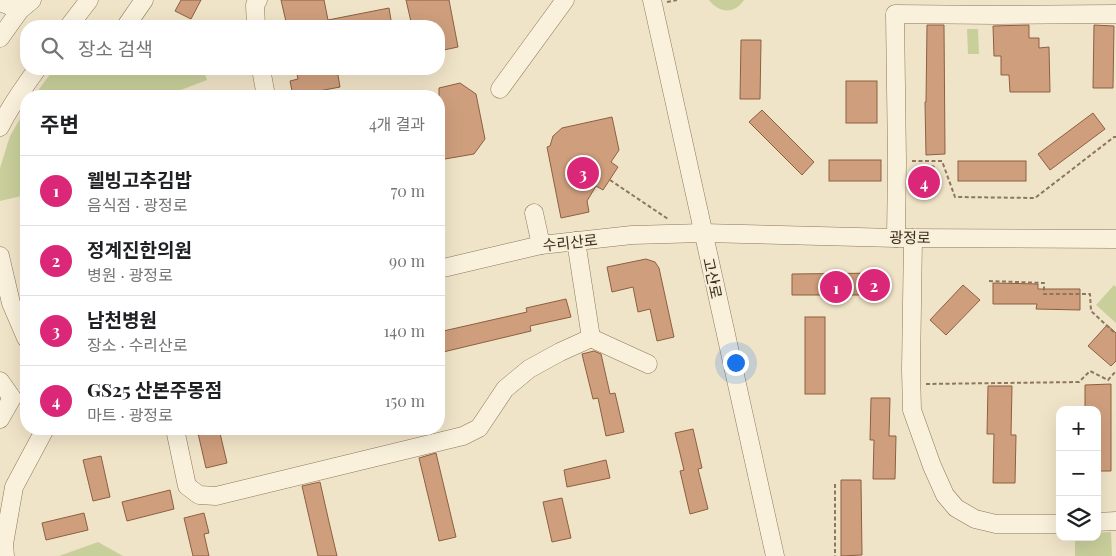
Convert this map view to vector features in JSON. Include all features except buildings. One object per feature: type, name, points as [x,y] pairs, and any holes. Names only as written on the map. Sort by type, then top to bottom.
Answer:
[{"type":"street","points":[[74,20],[89,0]]},
{"type":"street","points":[[130,20],[144,0]]},
{"type":"street","points":[[256,20],[258,0]]},
{"type":"street","points":[[500,89],[564,0]]},
{"type":"street","name":"고산로","points":[[652,0],[696,233],[775,556]]},
{"type":"street","points":[[0,2],[26,5]]},
{"type":"street","points":[[0,38],[26,5]]},
{"type":"street","points":[[1056,524],[996,524],[975,519],[956,508],[945,495],[932,466],[912,410],[905,238],[897,161],[895,14],[1116,14]]},
{"type":"street","points":[[22,90],[33,75]]},
{"type":"street","points":[[262,75],[265,90]]},
{"type":"street","points":[[0,127],[20,93]]},
{"type":"street","points":[[534,213],[541,244]]},
{"type":"street","name":"광정로","points":[[696,233],[905,238],[1116,239]]},
{"type":"street","name":"수리산로","points":[[445,268],[541,244],[632,235],[696,233]]},
{"type":"street","points":[[576,242],[591,338]]},
{"type":"street","points":[[0,256],[3,282],[20,324]]},
{"type":"street","points":[[176,435],[187,486],[199,496],[216,496],[463,436],[479,428],[505,389],[529,369],[591,338],[648,364]]},
{"type":"street","points":[[0,381],[12,398],[0,419]]},
{"type":"street","points":[[3,547],[14,487],[42,435]]},
{"type":"street","points":[[1101,522],[1116,521]]},
{"type":"path","points":[[897,161],[942,161],[955,197],[1035,198],[1116,137]]},
{"type":"path","points":[[610,180],[696,233]]},
{"type":"path","points":[[989,281],[1044,283],[1044,294],[1090,294],[1091,311],[1116,334]]},
{"type":"path","points":[[911,384],[1079,382],[1090,371],[1108,380],[1116,371]]},
{"type":"path","points":[[835,484],[835,556]]},
{"type":"green space","points":[[709,0],[744,0],[736,8],[722,10]]},
{"type":"green space","points":[[967,29],[978,29],[979,54],[968,54]]},
{"type":"green space","points":[[50,75],[205,75],[207,80],[181,90],[38,90]]},
{"type":"green space","points":[[20,119],[20,196],[0,201],[0,168],[10,136]]},
{"type":"green space","points":[[1114,285],[1116,287],[1116,323],[1096,305]]},
{"type":"green space","points":[[1111,532],[1112,556],[1075,556],[1075,541],[1101,541],[1101,533]]},
{"type":"green space","points":[[98,542],[123,556],[59,556]]},
{"type":"place","name":"남천병원","points":[[583,173]]},
{"type":"place","name":"GS25 산본주몽점","points":[[924,182]]},
{"type":"place","name":"정계진한의원","points":[[874,285]]},
{"type":"place","name":"웰빙고추김밥","points":[[836,287]]}]
